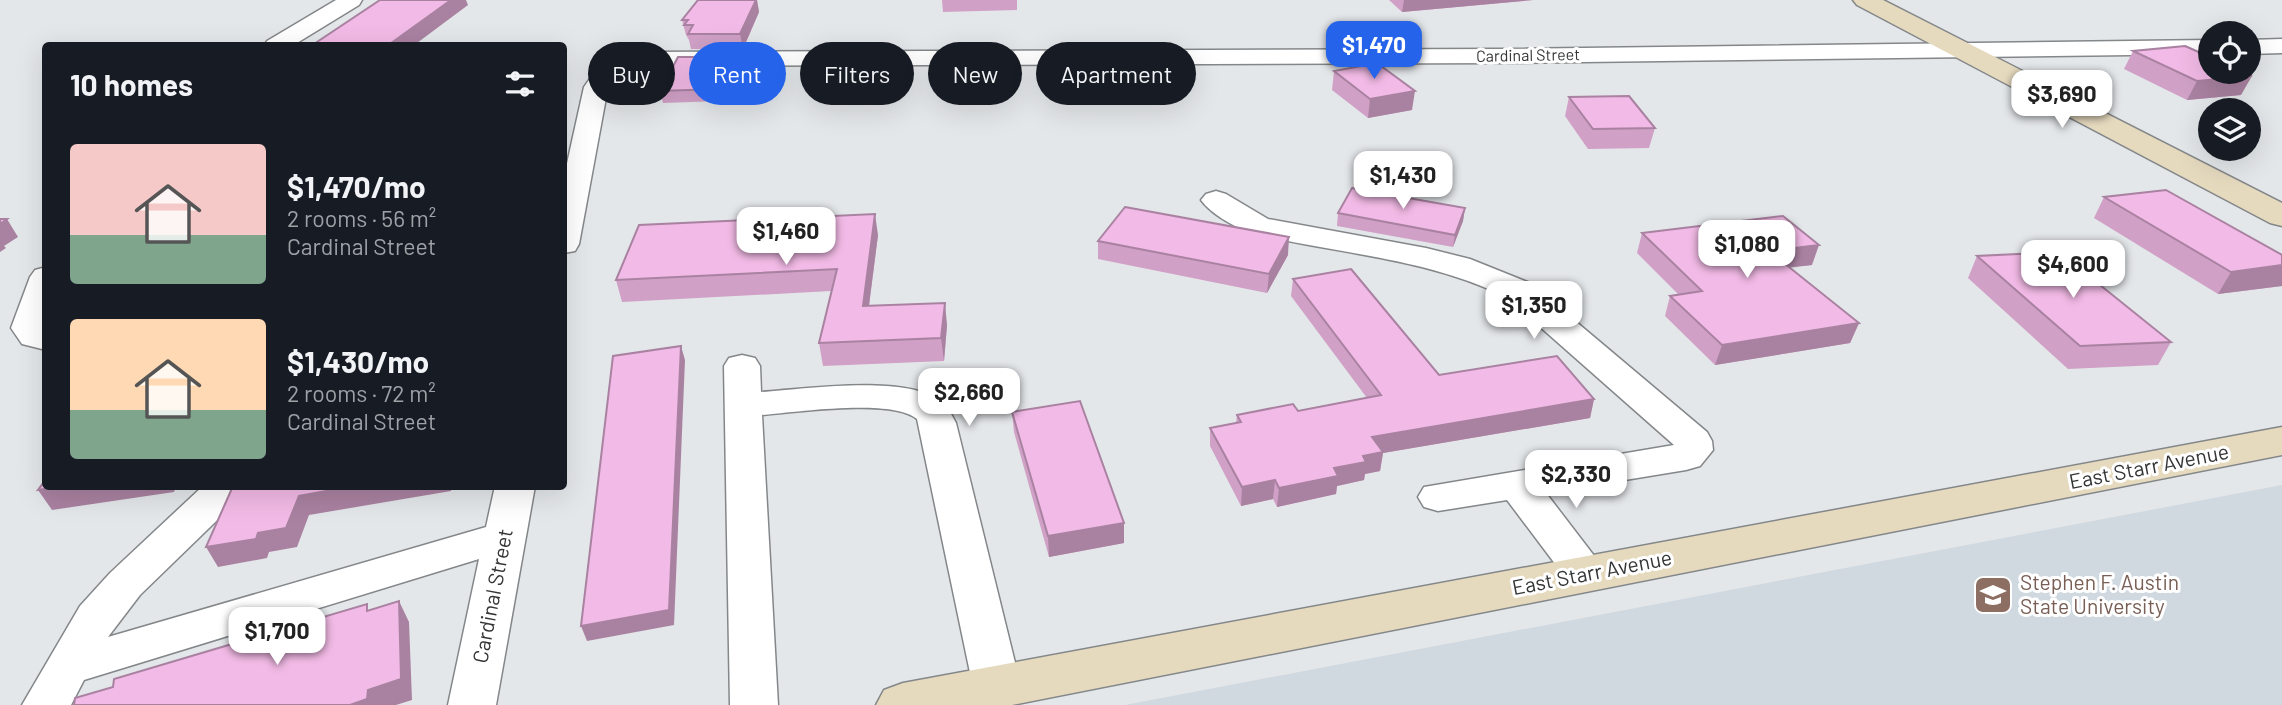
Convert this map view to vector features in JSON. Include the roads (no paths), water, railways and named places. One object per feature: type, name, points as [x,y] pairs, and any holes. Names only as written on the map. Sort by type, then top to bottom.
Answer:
[{"type":"main road","points":[[1865,0],[2282,216]]},
{"type":"main road","name":"East Starr Avenue","points":[[902,705],[2282,441]]},
{"type":"street","points":[[282,42],[351,0]]},
{"type":"street","points":[[2261,47],[2282,46]]},
{"type":"street","name":"Cardinal Street","points":[[568,204],[590,108],[596,87],[604,74],[633,61],[661,57],[1440,56],[2198,47]]},
{"type":"street","points":[[567,111],[590,108]]},
{"type":"street","points":[[1216,200],[1245,220],[1259,226],[1457,265],[1498,278],[1518,290],[1693,441],[1694,450],[1686,457],[1668,461],[1438,497]]},
{"type":"street","points":[[42,288],[28,328],[34,337],[42,339]]},
{"type":"street","points":[[754,705],[743,385],[912,401],[932,411],[937,423],[997,687]]},
{"type":"street","points":[[1517,485],[1586,574]]},
{"type":"street","points":[[46,705],[96,618],[125,584],[224,490]]},
{"type":"street","name":"Cardinal Street","points":[[472,705],[514,490]]},
{"type":"street","points":[[68,667],[505,536]]},
{"type":"place","name":"Stephen F. Austin State University","points":[[1993,595]]}]
